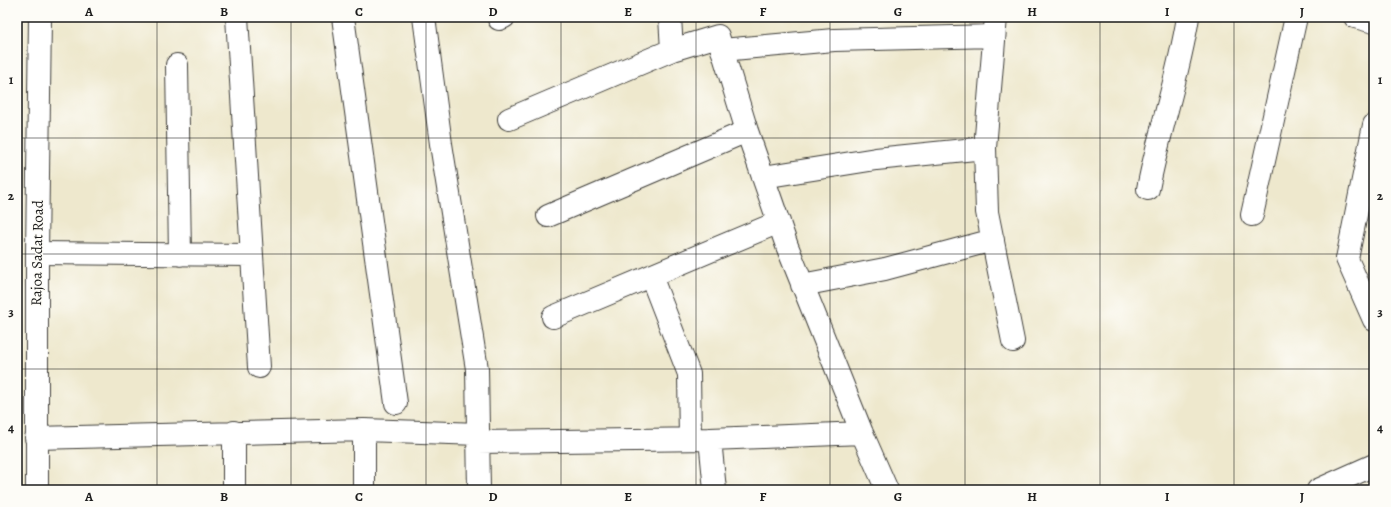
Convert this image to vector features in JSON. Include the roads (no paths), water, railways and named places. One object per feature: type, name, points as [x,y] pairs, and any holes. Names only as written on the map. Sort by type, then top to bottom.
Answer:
[{"type":"street","name":"Rajoa Sadat Road","points":[[37,490],[36,254],[40,17]]},
{"type":"street","points":[[237,17],[259,367]]},
{"type":"street","points":[[343,17],[396,403]]},
{"type":"street","points":[[424,17],[441,144],[477,369],[479,490]]},
{"type":"street","points":[[670,17],[672,50]]},
{"type":"street","points":[[1148,189],[1154,154],[1183,50],[1188,17]]},
{"type":"street","points":[[1252,215],[1296,17]]},
{"type":"street","points":[[1355,17],[1374,22]]},
{"type":"street","points":[[722,50],[995,27],[985,148],[987,212],[1013,341]]},
{"type":"street","points":[[509,119],[672,50],[718,36],[747,131],[802,285],[887,490]]},
{"type":"street","points":[[177,65],[180,255]]},
{"type":"street","points":[[1374,125],[1347,259],[1374,320]]},
{"type":"street","points":[[548,216],[747,131]]},
{"type":"street","points":[[763,177],[876,159],[985,148]]},
{"type":"street","points":[[553,317],[779,222]]},
{"type":"street","points":[[802,285],[885,269],[993,240]]},
{"type":"street","points":[[36,254],[251,255]]},
{"type":"street","points":[[650,276],[689,374],[700,439],[715,490]]},
{"type":"street","points":[[364,430],[364,490]]},
{"type":"street","points":[[36,438],[364,430],[479,438],[700,439],[862,432]]},
{"type":"street","points":[[234,432],[234,490]]},
{"type":"street","points":[[1326,489],[1374,465]]}]
